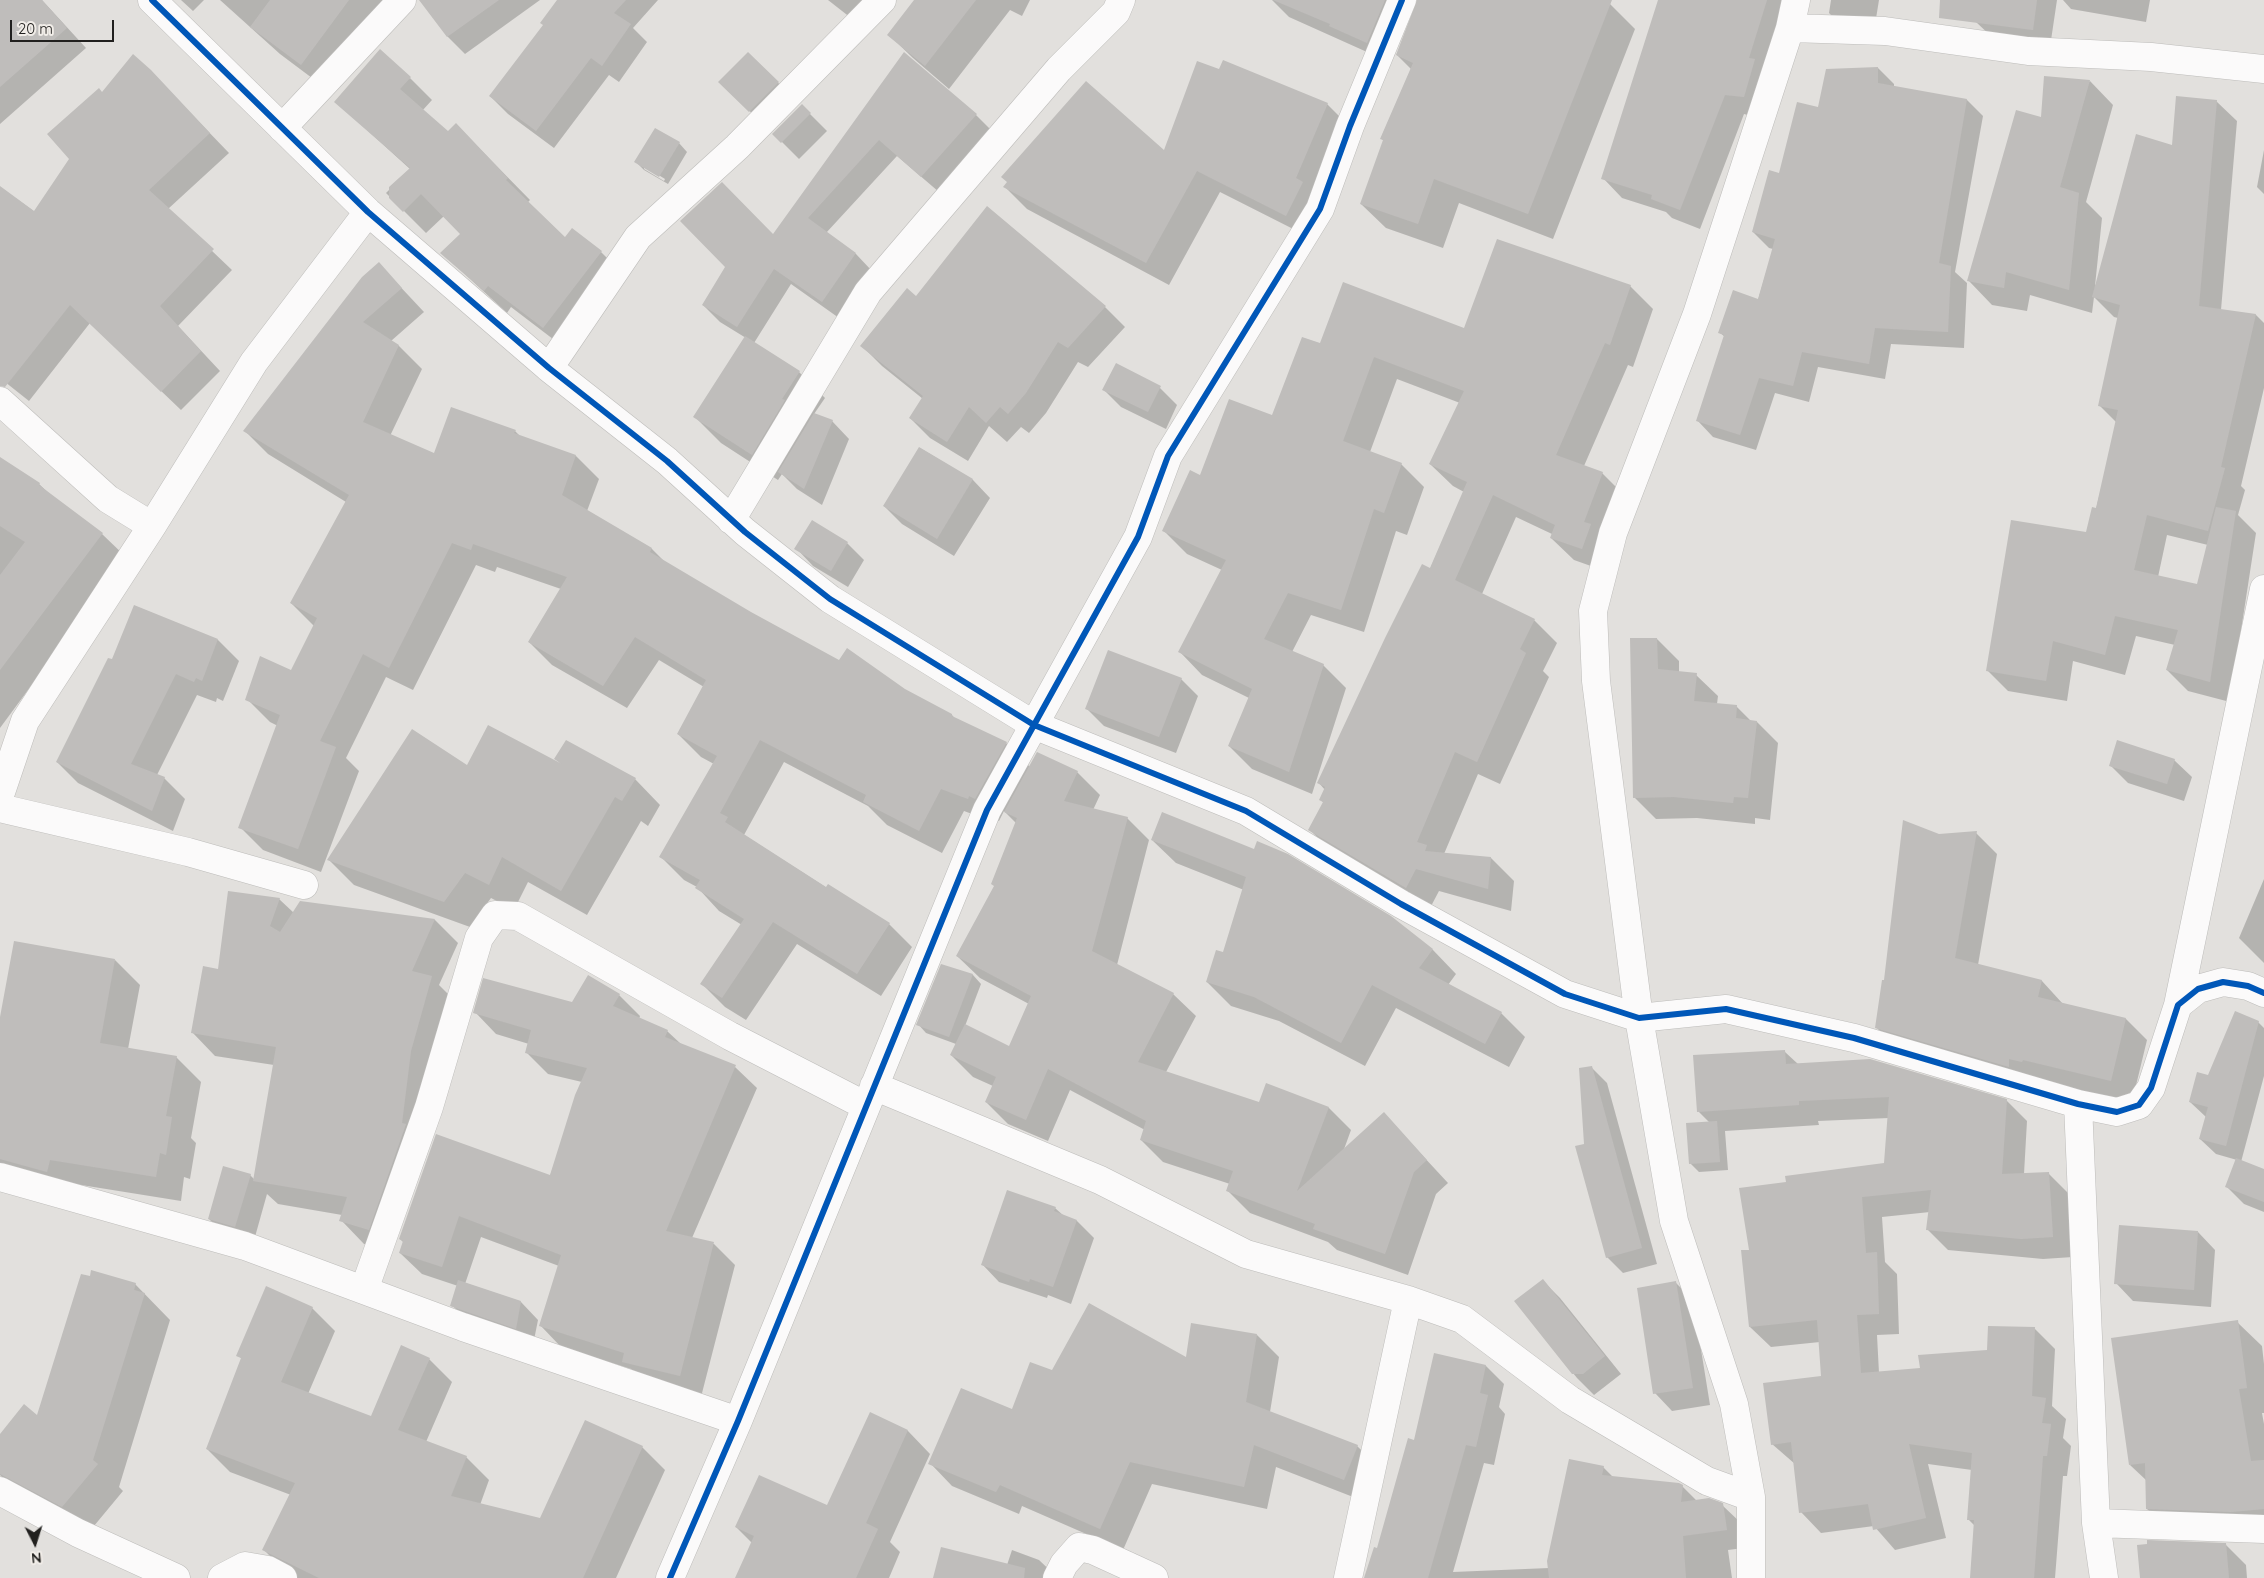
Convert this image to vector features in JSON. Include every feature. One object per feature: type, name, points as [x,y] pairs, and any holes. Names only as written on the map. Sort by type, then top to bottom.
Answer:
[{"type":"street","points":[[152,0],[368,212],[549,368],[666,461],[732,520],[830,598],[1034,725],[1246,811],[1401,904],[1565,994],[1639,1018],[1726,1009],[1854,1038],[2078,1104],[2117,1112],[2139,1104],[2151,1088],[2178,1005],[2264,589]]},
{"type":"street","points":[[282,128],[402,0]]},
{"type":"street","points":[[549,368],[638,237],[737,147],[882,0]]},
{"type":"street","points":[[732,520],[868,292],[1059,69],[1116,12],[1121,0]]},
{"type":"street","points":[[670,1578],[738,1420],[987,810],[1138,537],[1168,456],[1320,209],[1350,126],[1402,0]]},
{"type":"street","points":[[1751,1578],[1751,1496],[1734,1404],[1674,1221],[1639,1018],[1596,680],[1594,610],[1612,533],[1698,314],[1790,28],[1796,0]]},
{"type":"street","points":[[1790,28],[1885,31],[2028,51],[2151,57],[2264,69]]},
{"type":"street","points":[[0,795],[25,721],[152,526],[254,362],[368,212]]},
{"type":"street","points":[[0,401],[108,499],[152,526]]},
{"type":"street","points":[[0,808],[188,852],[304,885]]},
{"type":"street","points":[[364,1290],[429,1107],[479,938],[495,915],[518,916],[730,1036],[870,1096],[1100,1180],[1246,1254],[1408,1300],[1462,1319],[1570,1400],[1707,1481],[1751,1496]]},
{"type":"street","points":[[2178,1005],[2198,989],[2223,982],[2248,986],[2264,993]]},
{"type":"street","points":[[2078,1104],[2096,1523],[2104,1578]]},
{"type":"street","points":[[0,1177],[245,1246],[463,1327],[738,1420]]},
{"type":"street","points":[[1348,1578],[1408,1300]]},
{"type":"street","points":[[0,1491],[78,1533],[176,1578]]},
{"type":"street","points":[[2096,1523],[2264,1529]]},
{"type":"street","points":[[1057,1578],[1064,1564],[1079,1547],[1094,1550],[1154,1578]]},
{"type":"street","points":[[222,1578],[245,1566],[268,1570],[283,1578]]},
{"type":"building","points":[[0,0],[42,0],[67,28],[0,87]]},
{"type":"building","points":[[270,0],[349,0],[301,65],[250,27]]},
{"type":"building","points":[[419,0],[499,0],[447,37]]},
{"type":"building","points":[[557,0],[626,0],[614,13],[631,24],[602,66],[591,58],[536,131],[489,96],[543,25],[540,23]]},
{"type":"building","points":[[914,0],[976,0],[925,66],[887,35]]},
{"type":"building","points":[[1273,0],[1385,0],[1367,43],[1329,26],[1330,24]]},
{"type":"building","points":[[1417,0],[1612,0],[1528,214],[1434,179],[1418,224],[1360,204],[1383,140],[1380,139],[1413,63],[1396,55]]},
{"type":"building","points":[[1658,0],[1767,0],[1749,58],[1755,59],[1744,97],[1725,95],[1680,210],[1651,199],[1652,195],[1601,179]]},
{"type":"building","points":[[1940,0],[2037,0],[2033,30],[1939,18]]},
{"type":"building","points":[[380,49],[411,77],[400,89],[448,131],[456,123],[508,178],[506,180],[565,237],[572,228],[602,251],[543,328],[488,286],[484,291],[440,253],[460,234],[421,194],[403,212],[389,198],[389,187],[410,168],[334,102]]},
{"type":"building","points":[[748,52],[779,82],[749,112],[718,82]]},
{"type":"building","points":[[904,52],[977,114],[921,177],[879,140],[808,218],[856,253],[822,302],[774,269],[737,327],[702,305],[725,267],[680,221],[722,182],[773,234]]},
{"type":"building","points":[[133,54],[151,70],[210,133],[149,190],[214,249],[160,306],[201,351],[161,392],[70,305],[5,387],[0,386],[0,186],[34,211],[69,159],[47,134],[99,88],[102,92]]},
{"type":"building","points":[[1223,60],[1328,103],[1296,178],[1303,182],[1286,216],[1197,171],[1146,263],[1003,187],[1007,182],[1001,177],[1086,81],[1164,150],[1197,61],[1219,69]]},
{"type":"building","points":[[1878,67],[1878,83],[1967,99],[1939,263],[1951,266],[1948,332],[1875,328],[1869,364],[1802,352],[1793,386],[1759,378],[1740,435],[1696,421],[1724,335],[1718,333],[1733,290],[1758,299],[1775,239],[1752,232],[1769,170],[1779,173],[1797,102],[1818,107],[1826,69]]},
{"type":"building","points":[[2044,76],[2090,80],[2060,187],[2079,193],[2069,290],[2006,272],[2004,288],[1967,281],[2016,110],[2041,117]]},
{"type":"building","points":[[2176,96],[2217,100],[2199,306],[2256,314],[2221,467],[2225,468],[2208,531],[2147,515],[2134,570],[2197,584],[2216,507],[2236,511],[2210,682],[2166,670],[2178,630],[2115,616],[2105,655],[2053,641],[2046,681],[1986,671],[2011,520],[2086,532],[2092,507],[2096,508],[2118,410],[2098,406],[2120,305],[2092,297],[2136,134],[2172,145]]},
{"type":"building","points":[[802,104],[811,113],[781,143],[772,134]]},
{"type":"building","points":[[655,128],[680,142],[659,177],[634,162]]},
{"type":"building","points":[[987,206],[1106,306],[1068,348],[1058,342],[1026,393],[1008,414],[1000,407],[986,423],[969,407],[947,442],[909,418],[923,396],[860,346],[907,288],[916,296]]},
{"type":"building","points":[[1497,239],[1631,285],[1610,345],[1605,343],[1556,455],[1603,472],[1584,522],[1591,524],[1582,549],[1550,538],[1555,525],[1493,495],[1455,580],[1535,619],[1520,649],[1526,653],[1477,762],[1455,752],[1417,842],[1427,845],[1425,851],[1491,857],[1488,889],[1416,869],[1406,888],[1308,830],[1323,802],[1319,800],[1325,787],[1317,783],[1422,564],[1430,568],[1467,482],[1429,464],[1464,391],[1374,357],[1343,441],[1402,463],[1384,513],[1374,509],[1341,610],[1288,593],[1264,639],[1324,664],[1289,772],[1228,746],[1252,689],[1178,652],[1226,560],[1162,531],[1190,470],[1200,475],[1229,399],[1272,415],[1302,337],[1320,343],[1343,282],[1464,328]]},
{"type":"building","points":[[379,262],[402,288],[363,322],[399,345],[363,422],[434,453],[451,407],[516,430],[514,433],[576,455],[562,495],[652,548],[650,552],[751,612],[839,660],[847,648],[905,689],[952,714],[952,716],[1007,742],[975,799],[969,796],[968,799],[941,789],[919,831],[863,802],[866,795],[760,740],[720,813],[728,817],[725,822],[826,887],[828,884],[890,923],[857,974],[773,922],[722,998],[700,984],[744,919],[695,888],[700,880],[659,857],[717,756],[677,734],[706,680],[635,637],[603,686],[528,642],[567,577],[473,544],[471,550],[452,543],[389,668],[363,654],[320,741],[336,747],[298,849],[238,828],[280,715],[245,700],[260,656],[291,670],[317,618],[290,603],[349,495],[243,431],[362,277]]},
{"type":"building","points":[[745,336],[800,371],[782,399],[785,400],[752,455],[693,417]]},
{"type":"building","points":[[1116,363],[1161,386],[1148,412],[1102,390]]},
{"type":"building","points":[[814,413],[833,420],[804,489],[778,472]]},
{"type":"building","points":[[919,447],[973,479],[937,539],[883,506]]},
{"type":"building","points":[[0,457],[40,483],[39,485],[103,533],[0,670],[0,575],[25,542],[0,526]]},
{"type":"building","points":[[812,520],[848,542],[831,571],[794,549]]},
{"type":"building","points":[[134,605],[218,639],[202,681],[196,678],[194,682],[176,674],[131,764],[165,777],[152,811],[56,762],[108,658],[112,659]]},
{"type":"building","points":[[1630,638],[1657,638],[1658,669],[1697,673],[1694,701],[1737,705],[1736,718],[1757,721],[1748,798],[1734,797],[1733,803],[1674,797],[1633,798]]},
{"type":"building","points":[[1108,650],[1182,678],[1159,737],[1085,709]]},
{"type":"building","points":[[488,725],[562,764],[554,759],[566,740],[636,778],[622,801],[615,797],[561,891],[502,857],[489,885],[465,873],[444,902],[327,860],[412,729],[467,765]]},
{"type":"building","points":[[2117,740],[2175,759],[2167,784],[2109,766]]},
{"type":"building","points":[[1037,752],[1078,771],[1064,801],[1128,817],[1092,951],[1174,993],[1138,1062],[1259,1102],[1266,1083],[1329,1107],[1297,1191],[1384,1112],[1427,1160],[1414,1172],[1385,1254],[1313,1229],[1315,1224],[1226,1191],[1233,1171],[1140,1140],[1146,1121],[1048,1069],[1026,1120],[985,1102],[996,1077],[950,1055],[965,1024],[1009,1046],[1031,996],[956,956],[994,886],[991,884],[1017,818],[1004,812]]},
{"type":"building","points":[[1162,812],[1254,849],[1257,841],[1288,854],[1391,916],[1433,949],[1419,968],[1502,1012],[1485,1044],[1372,985],[1341,1043],[1254,997],[1206,982],[1216,950],[1223,952],[1246,877],[1151,840]]},
{"type":"building","points":[[1903,820],[1939,834],[1977,831],[1955,958],[2042,980],[2038,997],[2126,1018],[2111,1081],[2023,1060],[2022,1062],[2009,1059],[2009,1067],[1875,1028],[1882,980],[1884,980]]},
{"type":"building","points":[[228,891],[280,898],[270,926],[280,932],[300,901],[435,919],[412,971],[432,976],[411,1051],[402,1123],[406,1124],[369,1230],[339,1221],[347,1197],[253,1181],[276,1047],[191,1033],[203,966],[218,969]]},
{"type":"building","points":[[14,941],[115,959],[100,1043],[177,1056],[166,1116],[172,1117],[166,1155],[160,1153],[156,1177],[50,1160],[47,1172],[0,1159],[0,1017]]},
{"type":"building","points":[[941,964],[973,974],[949,1037],[916,1025]]},
{"type":"building","points":[[588,975],[620,994],[613,1006],[668,1030],[665,1037],[736,1065],[666,1231],[714,1242],[680,1376],[622,1362],[624,1353],[539,1326],[561,1255],[459,1216],[442,1267],[399,1253],[403,1241],[399,1239],[436,1134],[550,1175],[575,1095],[587,1068],[525,1053],[531,1030],[473,1013],[483,978],[572,1002]]},
{"type":"building","points":[[2235,1011],[2259,1021],[2226,1146],[2199,1139],[2208,1107],[2189,1102],[2197,1072],[2208,1075]]},
{"type":"building","points":[[1785,1050],[1786,1064],[1870,1059],[2007,1099],[2002,1174],[2049,1172],[2053,1237],[2021,1239],[1926,1230],[1931,1190],[1862,1197],[1866,1253],[1877,1252],[1879,1314],[1857,1315],[1861,1373],[1920,1368],[1918,1355],[1987,1350],[1988,1326],[2035,1327],[2032,1396],[2046,1398],[2042,1423],[2051,1424],[2047,1456],[2043,1456],[2034,1578],[1970,1578],[1974,1520],[1967,1520],[1972,1453],[1909,1444],[1926,1518],[1873,1530],[1868,1504],[1799,1513],[1791,1442],[1771,1445],[1763,1383],[1821,1376],[1817,1320],[1749,1327],[1741,1250],[1749,1250],[1739,1188],[1786,1182],[1785,1176],[1884,1163],[1889,1097],[1799,1101],[1799,1105],[1697,1112],[1693,1055]]},
{"type":"building","points":[[1592,1066],[1642,1248],[1606,1258],[1575,1146],[1584,1144],[1579,1068]]},
{"type":"building","points":[[1717,1121],[1720,1162],[1689,1164],[1686,1123]]},
{"type":"building","points":[[2236,1158],[2264,1169],[2264,1202],[2225,1187]]},
{"type":"building","points":[[223,1166],[251,1174],[235,1227],[208,1219]]},
{"type":"building","points":[[1007,1190],[1056,1207],[1054,1211],[1077,1220],[1053,1287],[1030,1279],[1029,1282],[981,1265]]},
{"type":"building","points":[[2119,1225],[2198,1231],[2194,1290],[2114,1284]]},
{"type":"building","points":[[91,1270],[136,1283],[134,1290],[145,1293],[93,1460],[98,1464],[62,1507],[0,1474],[0,1434],[24,1404],[37,1415],[81,1274],[90,1276]]},
{"type":"building","points":[[1543,1279],[1605,1356],[1583,1374],[1572,1374],[1514,1301]]},
{"type":"building","points":[[458,1280],[521,1301],[516,1329],[450,1306]]},
{"type":"building","points":[[1676,1281],[1693,1388],[1653,1394],[1637,1288]]},
{"type":"building","points":[[266,1286],[313,1307],[281,1382],[371,1416],[401,1345],[430,1358],[398,1430],[467,1456],[451,1496],[540,1518],[585,1420],[643,1446],[583,1578],[319,1578],[262,1550],[295,1483],[206,1449],[241,1358],[236,1356]]},
{"type":"building","points":[[1089,1303],[1186,1357],[1191,1323],[1257,1334],[1246,1402],[1358,1445],[1344,1480],[1254,1445],[1244,1487],[1130,1462],[1100,1529],[1000,1485],[996,1492],[928,1464],[961,1388],[1012,1409],[1030,1362],[1052,1370]]},
{"type":"building","points":[[2238,1320],[2247,1388],[2239,1389],[2251,1461],[2264,1460],[2264,1509],[2231,1512],[2146,1509],[2145,1463],[2129,1465],[2111,1338]]},
{"type":"building","points":[[1434,1353],[1486,1365],[1480,1393],[1488,1395],[1476,1447],[1466,1445],[1428,1578],[1364,1578],[1374,1547],[1377,1548],[1408,1438],[1414,1440]]},
{"type":"building","points":[[870,1412],[908,1430],[866,1523],[878,1529],[856,1578],[735,1578],[754,1536],[735,1527],[759,1475],[827,1505]]},
{"type":"building","points":[[1569,1459],[1604,1466],[1602,1475],[1679,1483],[1683,1485],[1681,1502],[1709,1498],[1723,1503],[1727,1530],[1683,1536],[1686,1578],[1549,1578],[1547,1561]]},
{"type":"building","points":[[2147,1540],[2226,1543],[2229,1578],[2140,1578],[2137,1545],[2147,1544]]},
{"type":"building","points":[[941,1547],[1025,1568],[1024,1578],[933,1578]]},
{"type":"cycle path","points":[[152,0],[368,212],[549,368],[667,461],[745,532],[830,599],[1034,725],[1246,811],[1401,904],[1565,994],[1639,1018],[1726,1009],[1854,1038],[2078,1104],[2117,1112],[2139,1105],[2151,1088],[2178,1005],[2198,989],[2223,982],[2248,986],[2264,993]]},
{"type":"cycle path","points":[[670,1578],[738,1421],[987,810],[1138,537],[1168,456],[1320,209],[1350,126],[1402,0]]}]
